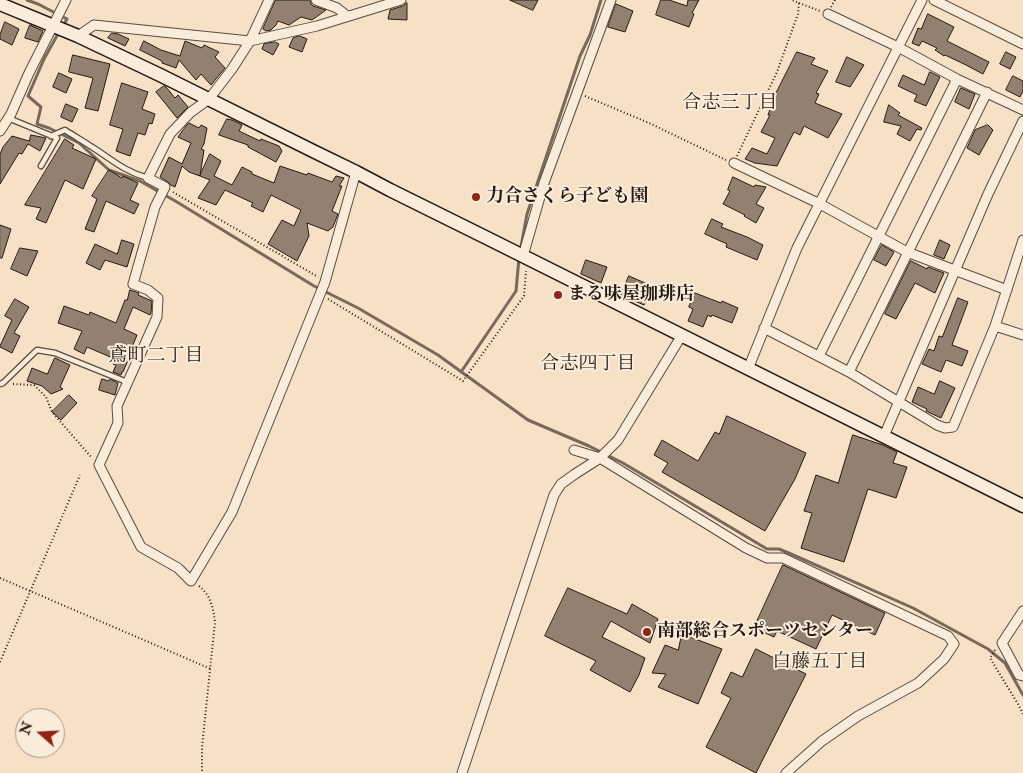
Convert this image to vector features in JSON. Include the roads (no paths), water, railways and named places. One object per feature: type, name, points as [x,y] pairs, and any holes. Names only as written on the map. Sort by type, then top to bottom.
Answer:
[{"type":"street","points":[[0,131],[66,0]]},
{"type":"street","points":[[269,0],[250,41],[232,69],[209,99],[191,112],[170,134],[148,178],[165,187],[155,207],[133,284],[148,290],[158,298],[157,317],[117,406],[118,423],[98,465],[141,547],[178,568],[191,581],[232,512],[325,282],[356,172]]},
{"type":"street","points":[[316,0],[337,8],[347,16]]},
{"type":"street","points":[[78,36],[94,26],[250,41],[317,26],[401,0]]},
{"type":"street","points":[[522,256],[544,183],[612,0]]},
{"type":"street","points":[[748,369],[797,248],[922,0]]},
{"type":"street","points":[[934,0],[1023,44]]},
{"type":"street","points":[[0,4],[78,36],[152,71],[1023,506]]},
{"type":"street","points":[[828,14],[898,47],[956,79],[1023,110]]},
{"type":"street","points":[[820,356],[956,79]]},
{"type":"street","points":[[849,372],[987,92]]},
{"type":"street","points":[[884,436],[988,194],[1023,121]]},
{"type":"street","points":[[734,163],[820,204],[907,252],[1007,290]]},
{"type":"street","points":[[764,328],[849,372],[937,425],[945,428],[952,426],[996,326],[1023,240]]},
{"type":"street","points":[[996,326],[1023,335]]},
{"type":"street","points":[[462,773],[554,495],[561,484],[600,458],[618,440],[682,336]]},
{"type":"street","points":[[574,450],[600,458],[746,548],[767,558],[783,558],[948,636],[954,644],[944,659],[918,683],[858,716],[822,741],[786,773]]},
{"type":"street","points":[[1023,611],[1002,643],[1020,675],[1023,676]]},
{"type":"lane","points":[[8,118],[57,138],[41,166]]},
{"type":"lane","points":[[51,136],[65,130],[116,164],[148,178]]},
{"type":"lane","points":[[2,383],[37,350],[55,353],[128,382]]},
{"type":"waterway","points":[[27,0],[67,19],[63,26]]},
{"type":"waterway","points":[[520,252],[527,214],[580,56],[590,35],[601,0]]},
{"type":"waterway","points":[[59,32],[44,59],[28,96],[41,107],[37,124],[79,143],[109,170],[140,181],[314,286],[358,308],[438,355],[528,420],[623,463],[767,549],[779,549],[913,608],[988,649],[1005,663],[1023,695]]},
{"type":"waterway","points":[[461,372],[516,291],[519,258]]},
{"type":"place","name":"力合さくら子ども園","points":[[476,197]]},
{"type":"place","name":"まる味屋珈琲店","points":[[558,295]]},
{"type":"place","name":"南部総合スポーツセンター","points":[[647,632]]},
{"type":"district","name":"合志三丁目","points":[[730,104]]},
{"type":"district","name":"鳶町二丁目","points":[[156,357]]},
{"type":"district","name":"合志四丁目","points":[[588,365]]},
{"type":"district","name":"白藤五丁目","points":[[820,663]]}]
